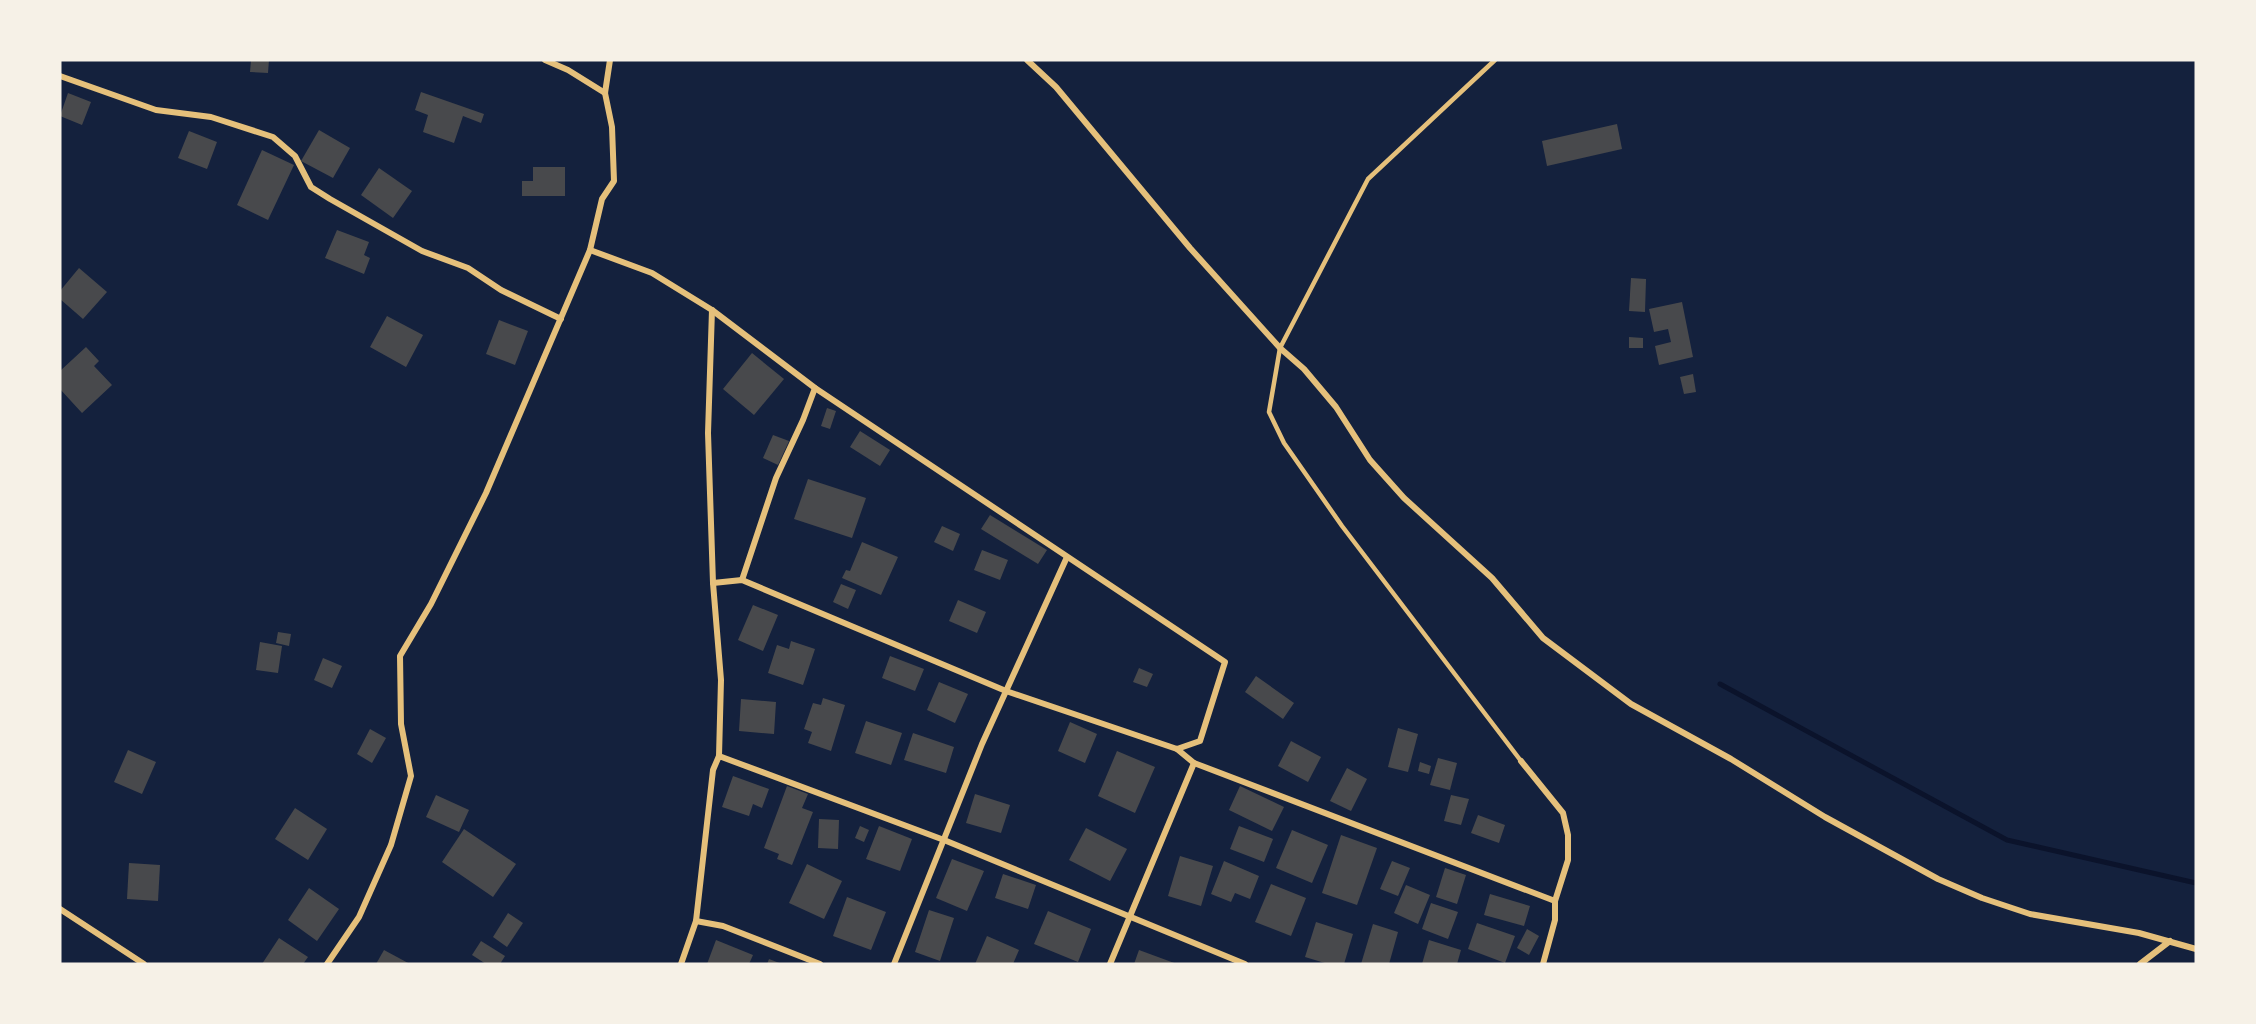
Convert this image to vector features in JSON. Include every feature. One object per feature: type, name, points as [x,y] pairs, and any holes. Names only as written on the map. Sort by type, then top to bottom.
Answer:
[{"type":"street","points":[[545,60],[568,70],[605,93]]},
{"type":"street","points":[[327,964],[359,917],[390,845],[411,776],[401,724],[400,656],[431,604],[486,493],[590,250],[602,199],[614,181],[612,126],[605,93],[610,60]]},
{"type":"street","points":[[1027,60],[1056,87],[1190,248],[1280,348],[1304,369],[1329,399],[1370,460],[1404,498],[1492,578],[1543,638],[1631,704],[1731,759],[1825,817],[1938,879],[1982,898],[2030,914],[2170,941],[2196,949]]},
{"type":"street","points":[[60,76],[156,110],[212,117],[273,137],[295,156],[311,187],[330,200],[422,251],[468,268],[501,290],[561,319]]},
{"type":"street","points":[[590,250],[652,273],[712,310],[815,388],[1225,662],[1200,741],[1177,749]]},
{"type":"street","points":[[681,964],[696,921],[713,770],[719,756],[721,680],[713,583],[708,433],[712,310]]},
{"type":"street","points":[[742,580],[776,478],[804,420],[815,388]]},
{"type":"street","points":[[894,964],[1006,692],[1067,557]]},
{"type":"street","points":[[713,583],[742,580],[1006,692],[1177,749],[1194,763],[1555,901]]},
{"type":"street","points":[[719,756],[944,840],[1245,964]]},
{"type":"street","points":[[1521,761],[1563,813],[1568,835],[1568,860],[1555,901],[1555,920],[1543,964]]},
{"type":"street","points":[[1110,964],[1194,763]]},
{"type":"street","points":[[60,909],[144,964]]},
{"type":"street","points":[[696,921],[723,926],[820,964]]},
{"type":"street","points":[[2140,964],[2170,941]]},
{"type":"lane","points":[[1495,60],[1368,179],[1280,348],[1269,412],[1284,443],[1341,526],[1521,761]]},
{"type":"building","points":[[251,60],[269,60],[268,73],[250,72]]},
{"type":"building","points":[[421,92],[484,114],[481,123],[463,116],[454,143],[423,132],[428,115],[415,110]]},
{"type":"building","points":[[68,93],[91,102],[82,125],[60,116]]},
{"type":"building","points":[[1617,124],[1622,149],[1547,166],[1542,141]]},
{"type":"building","points":[[319,130],[350,148],[333,178],[301,161]]},
{"type":"building","points":[[189,131],[217,142],[207,169],[178,158]]},
{"type":"building","points":[[262,150],[294,165],[268,220],[237,205]]},
{"type":"building","points":[[533,167],[565,167],[565,196],[522,196],[522,181],[533,181]]},
{"type":"building","points":[[379,168],[412,191],[393,218],[361,195]]},
{"type":"building","points":[[337,230],[369,242],[364,255],[370,258],[364,274],[325,258]]},
{"type":"building","points":[[79,268],[107,292],[83,319],[60,299],[60,291]]},
{"type":"building","points":[[1631,278],[1646,279],[1645,312],[1629,311]]},
{"type":"building","points":[[1682,302],[1693,357],[1659,365],[1655,346],[1671,342],[1668,329],[1654,332],[1649,309]]},
{"type":"building","points":[[387,316],[423,335],[406,367],[370,347]]},
{"type":"building","points":[[499,320],[528,331],[515,365],[486,354]]},
{"type":"building","points":[[1629,337],[1643,338],[1643,348],[1629,348]]},
{"type":"building","points":[[86,347],[99,361],[94,366],[112,385],[82,413],[60,389],[60,371]]},
{"type":"building","points":[[752,353],[784,379],[754,415],[723,389]]},
{"type":"building","points":[[1693,374],[1696,392],[1684,394],[1680,377]]},
{"type":"building","points":[[827,408],[836,411],[830,429],[821,426]]},
{"type":"building","points":[[860,431],[890,450],[880,466],[850,447]]},
{"type":"building","points":[[773,435],[789,441],[778,465],[763,458]]},
{"type":"building","points":[[808,479],[866,498],[852,538],[794,519]]},
{"type":"building","points":[[990,515],[1047,550],[1038,564],[981,529]]},
{"type":"building","points":[[942,526],[960,534],[953,551],[934,542]]},
{"type":"building","points":[[862,542],[898,557],[881,595],[842,578],[846,570],[850,571]]},
{"type":"building","points":[[982,550],[1008,560],[1000,580],[974,570]]},
{"type":"building","points":[[841,584],[856,590],[848,609],[833,602]]},
{"type":"building","points":[[958,600],[986,612],[977,633],[949,621]]},
{"type":"building","points":[[753,605],[778,615],[763,651],[738,640]]},
{"type":"building","points":[[278,632],[291,634],[289,646],[276,643]]},
{"type":"building","points":[[791,641],[815,649],[803,685],[768,673],[777,645],[789,649]]},
{"type":"building","points":[[260,642],[282,646],[278,673],[256,670]]},
{"type":"building","points":[[890,656],[924,669],[915,691],[882,678]]},
{"type":"building","points":[[323,658],[342,666],[332,688],[314,680]]},
{"type":"building","points":[[1139,668],[1153,674],[1147,687],[1133,682]]},
{"type":"building","points":[[1256,676],[1294,703],[1283,719],[1245,692]]},
{"type":"building","points":[[939,682],[968,694],[955,723],[927,710]]},
{"type":"building","points":[[823,698],[845,705],[831,751],[808,743],[812,732],[804,729],[813,703],[821,705]]},
{"type":"building","points":[[741,699],[776,702],[774,734],[739,731]]},
{"type":"building","points":[[866,721],[902,733],[891,765],[855,753]]},
{"type":"building","points":[[1070,722],[1097,734],[1085,763],[1058,751]]},
{"type":"building","points":[[1398,728],[1418,734],[1408,772],[1388,767]]},
{"type":"building","points":[[370,729],[386,738],[372,763],[357,754]]},
{"type":"building","points":[[913,733],[954,747],[946,773],[904,760]]},
{"type":"building","points":[[1291,741],[1321,757],[1308,782],[1278,766]]},
{"type":"building","points":[[128,750],[156,762],[142,794],[114,782]]},
{"type":"building","points":[[1117,751],[1155,767],[1135,813],[1098,796]]},
{"type":"building","points":[[1438,758],[1457,763],[1450,790],[1430,785]]},
{"type":"building","points":[[1420,762],[1431,766],[1429,774],[1418,771]]},
{"type":"building","points":[[1347,768],[1367,779],[1351,811],[1330,801]]},
{"type":"building","points":[[733,776],[769,789],[762,808],[753,804],[749,816],[722,807]]},
{"type":"building","points":[[787,786],[808,794],[802,808],[813,812],[792,865],[777,859],[779,854],[764,848]]},
{"type":"building","points":[[1240,786],[1284,807],[1272,831],[1229,810]]},
{"type":"building","points":[[975,794],[1010,805],[1001,833],[966,823]]},
{"type":"building","points":[[436,795],[469,810],[459,832],[426,817]]},
{"type":"building","points":[[1451,795],[1469,799],[1461,825],[1444,821]]},
{"type":"building","points":[[295,808],[327,829],[308,860],[275,839]]},
{"type":"building","points":[[1478,815],[1505,825],[1499,843],[1471,833]]},
{"type":"building","points":[[819,819],[839,820],[838,849],[818,848]]},
{"type":"building","points":[[860,826],[869,830],[864,842],[855,838]]},
{"type":"building","points":[[879,826],[912,839],[900,871],[866,859]]},
{"type":"building","points":[[1239,826],[1273,839],[1264,862],[1230,849]]},
{"type":"building","points":[[1086,828],[1127,849],[1110,881],[1069,860]]},
{"type":"building","points":[[464,829],[516,864],[493,897],[442,862]]},
{"type":"building","points":[[1292,830],[1328,845],[1312,883],[1276,868]]},
{"type":"building","points":[[1341,835],[1377,848],[1357,905],[1322,893]]},
{"type":"building","points":[[1180,856],[1213,866],[1201,906],[1168,896]]},
{"type":"building","points":[[952,859],[984,871],[967,911],[936,898]]},
{"type":"building","points":[[1224,861],[1259,876],[1250,899],[1235,893],[1231,902],[1211,894]]},
{"type":"building","points":[[1392,861],[1410,868],[1398,896],[1380,889]]},
{"type":"building","points":[[129,863],[160,865],[158,901],[127,899]]},
{"type":"building","points":[[807,864],[842,881],[824,919],[789,903]]},
{"type":"building","points":[[1445,868],[1466,875],[1457,904],[1436,897]]},
{"type":"building","points":[[1003,874],[1036,885],[1028,909],[995,898]]},
{"type":"building","points":[[1271,884],[1306,898],[1291,936],[1255,922]]},
{"type":"building","points":[[1406,885],[1430,895],[1418,924],[1394,913]]},
{"type":"building","points":[[309,888],[339,909],[317,941],[288,920]]},
{"type":"building","points":[[1490,894],[1530,906],[1524,926],[1484,915]]},
{"type":"building","points":[[847,897],[886,912],[871,950],[833,936]]},
{"type":"building","points":[[1431,903],[1458,912],[1448,939],[1422,929]]},
{"type":"building","points":[[929,910],[954,918],[940,961],[915,952]]},
{"type":"building","points":[[1048,911],[1091,929],[1078,962],[1034,944]]},
{"type":"building","points":[[508,913],[523,923],[507,947],[493,937]]},
{"type":"building","points":[[1316,922],[1353,934],[1344,964],[1328,964],[1305,957]]},
{"type":"building","points":[[1477,923],[1515,936],[1505,963],[1468,949]]},
{"type":"building","points":[[1373,924],[1398,932],[1389,964],[1361,964]]},
{"type":"building","points":[[1527,929],[1539,936],[1529,955],[1517,948]]},
{"type":"building","points":[[987,936],[1019,950],[1013,964],[975,964]]},
{"type":"building","points":[[279,938],[308,957],[303,964],[262,964]]},
{"type":"building","points":[[716,940],[753,955],[749,964],[707,964]]},
{"type":"building","points":[[1429,940],[1461,950],[1457,964],[1422,964]]},
{"type":"building","points":[[481,941],[505,956],[500,964],[486,964],[472,955]]},
{"type":"building","points":[[384,950],[410,964],[376,964]]},
{"type":"building","points":[[1139,950],[1177,964],[1134,964]]},
{"type":"building","points":[[769,959],[782,964],[767,964]]},
{"type":"waterway","points":[[1720,684],[2007,840],[2196,883]]}]
